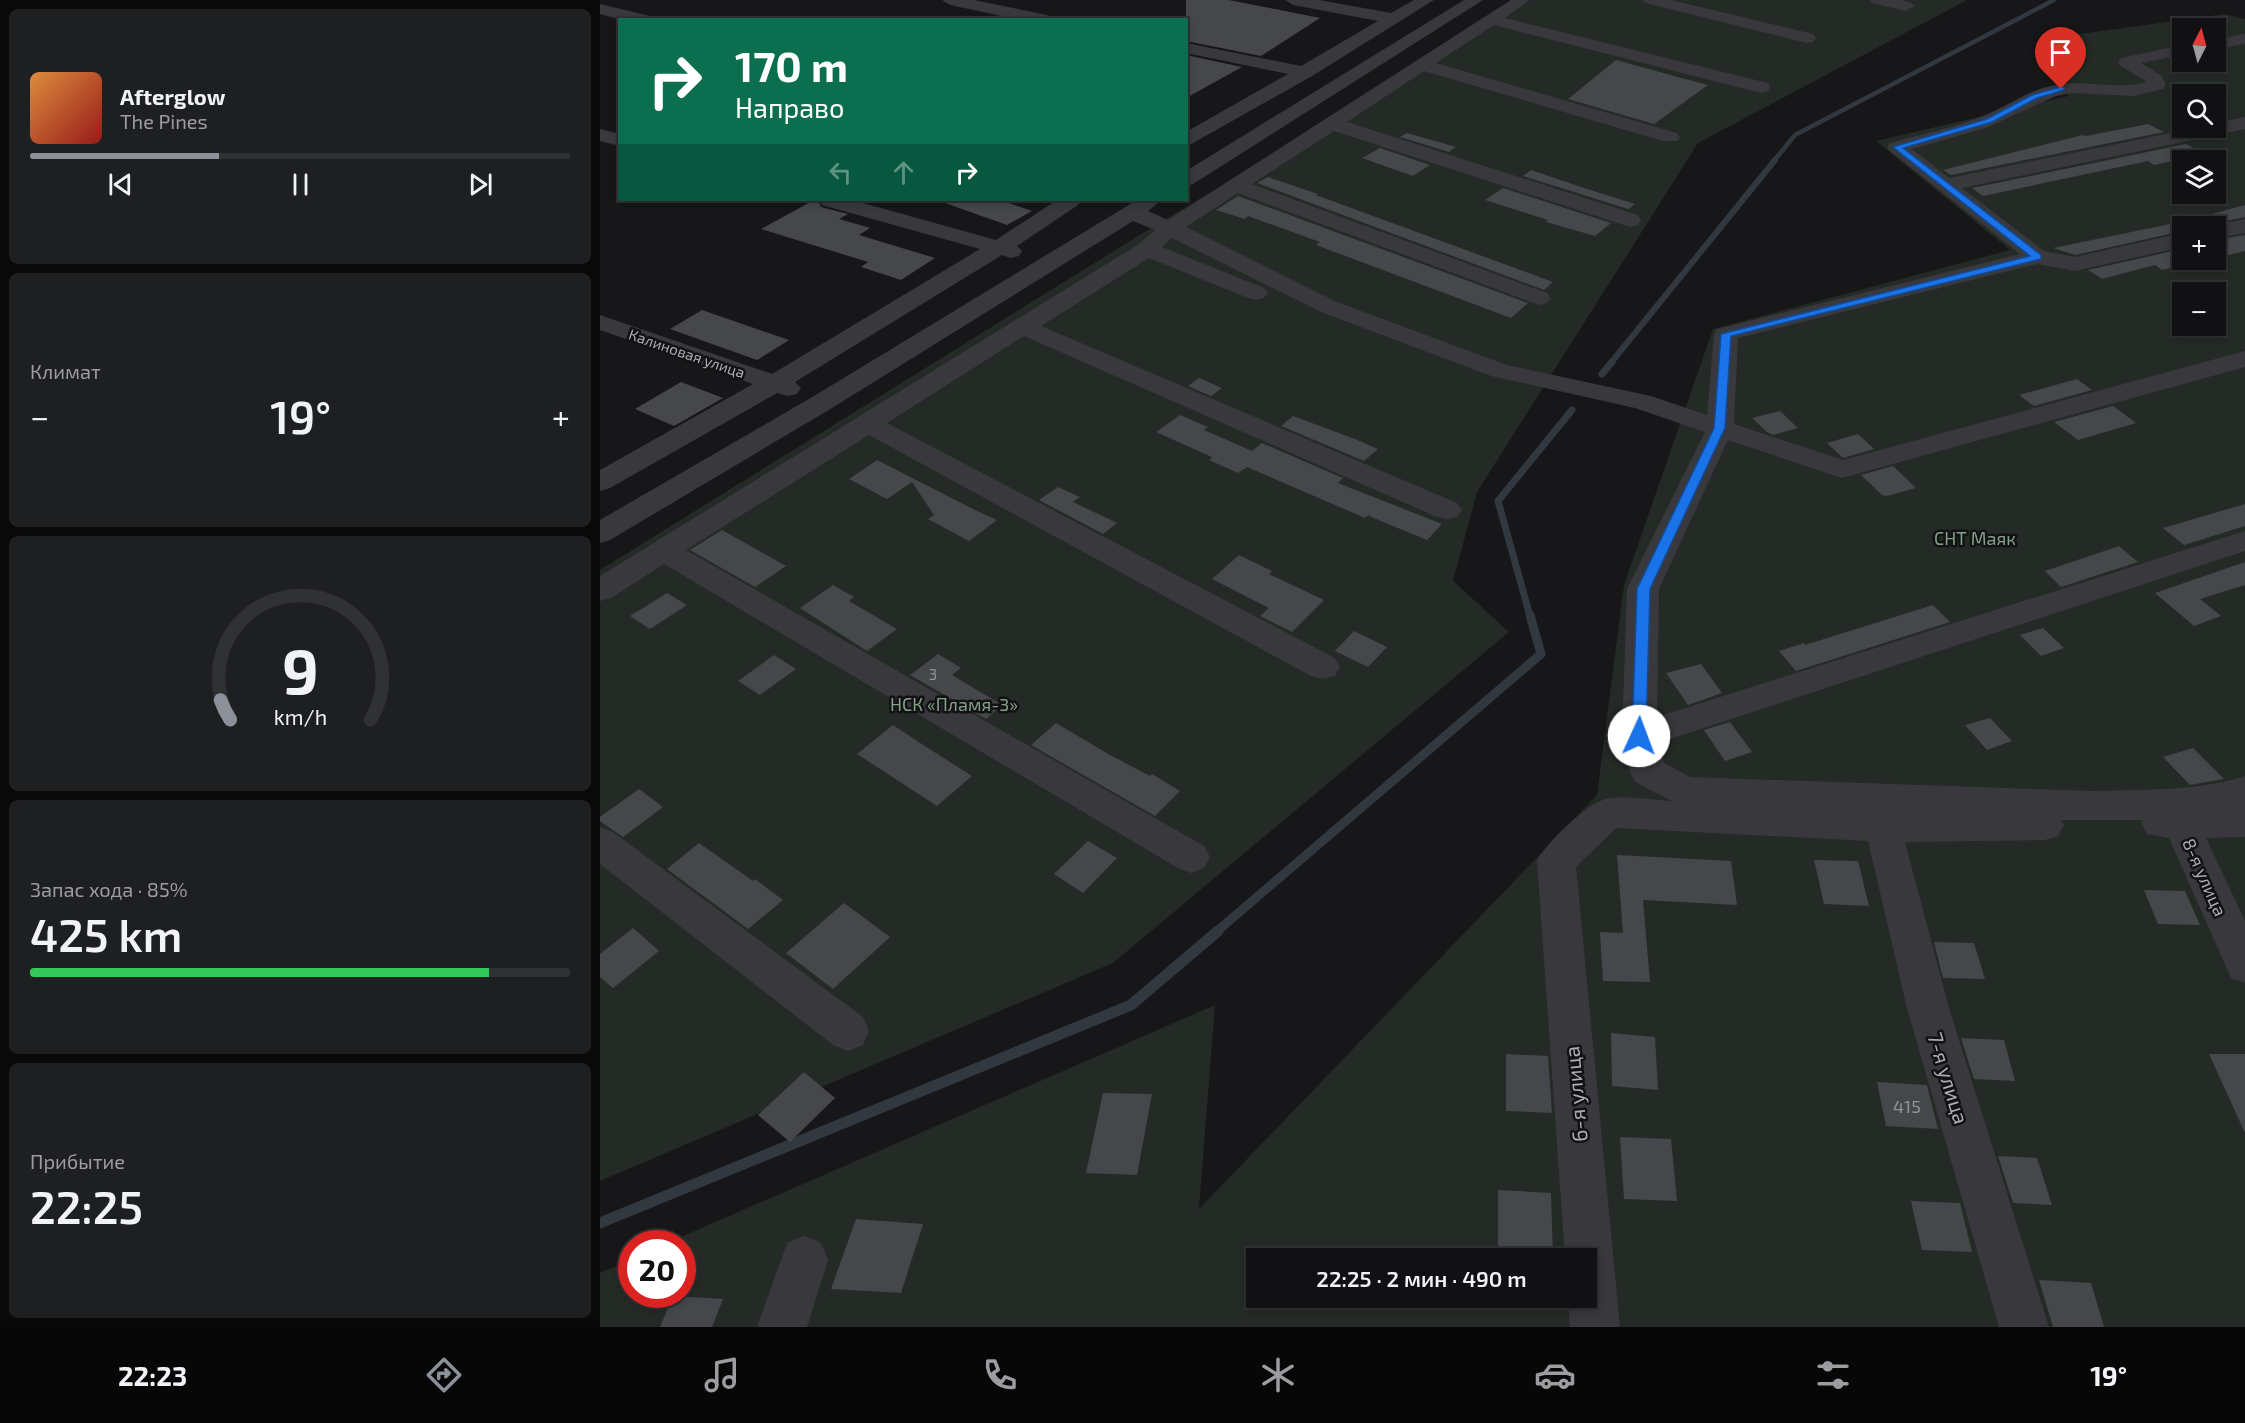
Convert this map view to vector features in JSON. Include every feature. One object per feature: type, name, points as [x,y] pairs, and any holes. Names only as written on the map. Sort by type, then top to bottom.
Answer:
[{"type":"street","points":[[950,0],[1037,18]]},
{"type":"street","points":[[1293,0],[1394,19]]},
{"type":"street","points":[[1188,140],[1426,0]]},
{"type":"street","points":[[1188,179],[1475,0]]},
{"type":"street","points":[[600,590],[1147,249],[1170,228],[1522,0]]},
{"type":"street","points":[[1651,0],[1807,38]]},
{"type":"street","points":[[1878,0],[1906,6]]},
{"type":"street","points":[[600,9],[636,18]]},
{"type":"street","points":[[1493,20],[1761,87]]},
{"type":"street","points":[[2226,42],[2245,39]]},
{"type":"street","points":[[1188,48],[1306,72]]},
{"type":"street","points":[[2037,257],[1897,147],[1989,120],[2034,96],[2061,89],[2085,87],[2148,89],[2157,85],[2156,80],[2127,62],[2172,52]]},
{"type":"street","points":[[1423,65],[1670,137]]},
{"type":"street","points":[[1944,185],[2245,123]]},
{"type":"street","points":[[1333,124],[1630,220]]},
{"type":"street","points":[[600,135],[618,140]]},
{"type":"street","points":[[1236,185],[1539,298]]},
{"type":"street","points":[[834,201],[999,247],[1046,265]]},
{"type":"street","points":[[600,483],[775,383],[999,247],[1068,201]]},
{"type":"street","points":[[600,532],[823,402],[1141,206],[1170,228],[1329,307],[1500,371],[1642,402],[1842,469],[2245,359]]},
{"type":"street","points":[[2226,230],[2245,225]]},
{"type":"street","points":[[2172,242],[2075,264],[2037,257],[1726,334],[1720,428],[1643,589],[1639,736],[1648,772],[1686,791],[2092,806],[2151,805],[2236,795],[2245,791]]},
{"type":"street","points":[[1147,249],[1412,356],[1508,389]]},
{"type":"street","name":"Калиновая улица","points":[[600,322],[823,402]]},
{"type":"street","points":[[1023,327],[1447,510]]},
{"type":"street","points":[[867,423],[1323,667]]},
{"type":"street","points":[[668,443],[694,477]]},
{"type":"street","points":[[1639,736],[2245,541]]},
{"type":"street","points":[[663,550],[1191,857]]},
{"type":"street","name":"6-я улица","points":[[1595,1327],[1556,861],[1608,813],[1883,828]]},
{"type":"street","name":"8-я улица","points":[[2180,822],[2245,965]]},
{"type":"street","points":[[1883,828],[2245,822]]},
{"type":"street","name":"7-я улица","points":[[1883,828],[1928,1008],[2024,1327]]},
{"type":"street","points":[[600,843],[848,1031]]},
{"type":"street","points":[[782,1327],[804,1260]]},
{"type":"green space","name":"НСК «Пламя-3»","points":[[1530,0],[1967,0],[1698,143],[1477,492],[1453,581],[1509,632],[1113,963],[600,1181],[600,570],[1151,228]]},
{"type":"green space","name":"СНТ Маяк","points":[[2225,14],[2245,19],[2245,1327],[600,1327],[600,1273],[618,1265],[618,1308],[696,1308],[696,1230],[1215,1005],[1199,1209],[1597,795],[1624,585],[1713,329],[2010,250],[1876,141],[2068,96],[2065,36],[2172,21],[2172,72],[2226,72],[2226,18],[2196,18]]},
{"type":"building","points":[[1186,0],[1229,0],[1320,18],[1261,56],[1188,41],[1188,18],[1186,18]]},
{"type":"building","points":[[1188,55],[1242,67],[1188,97]]},
{"type":"building","points":[[1616,60],[1708,85],[1654,124],[1568,99]]},
{"type":"building","points":[[2148,124],[2164,132],[1951,175],[1943,170],[2083,135]]},
{"type":"building","points":[[1407,133],[1456,147],[1449,152],[1400,137]]},
{"type":"building","points":[[2186,144],[2197,150],[2172,150],[2172,161],[2154,165],[2148,161],[1983,196],[1972,188]]},
{"type":"building","points":[[1380,148],[1430,165],[1413,176],[1362,158]]},
{"type":"building","points":[[1531,170],[1635,204],[1628,209],[1523,176]]},
{"type":"building","points":[[1268,177],[1553,282],[1544,290],[1257,183]]},
{"type":"building","points":[[1503,188],[1611,223],[1595,236],[1546,222],[1548,220],[1485,200]]},
{"type":"building","points":[[1238,196],[1528,303],[1511,318],[1316,245],[1320,242],[1248,216],[1245,219],[1216,210]]},
{"type":"building","points":[[812,201],[818,201],[821,207],[848,214],[839,219],[870,228],[859,235],[935,258],[901,280],[861,267],[868,262],[761,229]]},
{"type":"building","points":[[945,201],[1003,201],[1032,211],[1007,225],[945,203]]},
{"type":"building","points":[[2245,205],[2245,217],[2226,221],[2226,216],[2205,216]]},
{"type":"building","points":[[2172,224],[2172,233],[2075,255],[2053,248]]},
{"type":"building","points":[[2245,235],[2245,251],[2226,256],[2226,238]]},
{"type":"building","points":[[2172,251],[2172,268],[2162,270],[2155,265],[2102,279],[2088,270]]},
{"type":"building","points":[[702,310],[789,340],[757,360],[670,329]]},
{"type":"building","points":[[1199,378],[1222,388],[1211,396],[1188,386]]},
{"type":"building","points":[[2077,379],[2092,390],[2034,406],[2019,395]]},
{"type":"building","points":[[681,382],[723,398],[674,426],[635,409]]},
{"type":"building","points":[[2113,406],[2136,423],[2078,440],[2054,422]]},
{"type":"building","points":[[1780,411],[1798,428],[1773,435],[1752,418]]},
{"type":"building","points":[[1180,415],[1208,427],[1204,430],[1252,451],[1262,443],[1343,478],[1338,483],[1442,524],[1427,540],[1369,516],[1370,514],[1365,518],[1247,467],[1238,473],[1209,460],[1212,457],[1156,432]]},
{"type":"building","points":[[1293,416],[1378,449],[1364,461],[1281,426]]},
{"type":"building","points":[[1858,434],[1874,449],[1843,458],[1827,443]]},
{"type":"building","points":[[877,460],[997,520],[969,541],[928,519],[934,515],[912,482],[887,499],[849,479]]},
{"type":"building","points":[[1893,466],[1916,488],[1887,496],[1882,495],[1861,475]]},
{"type":"building","points":[[1058,487],[1080,497],[1073,502],[1117,523],[1103,534],[1039,500]]},
{"type":"building","points":[[2245,504],[2245,526],[2184,545],[2163,528]]},
{"type":"building","points":[[722,530],[786,566],[755,587],[690,550]]},
{"type":"building","points":[[2119,546],[2138,562],[2061,587],[2045,571]]},
{"type":"building","points":[[1239,555],[1272,571],[1269,574],[1324,600],[1292,632],[1260,616],[1269,608],[1212,579]]},
{"type":"building","points":[[2245,562],[2245,585],[2200,599],[2221,616],[2194,626],[2155,593]]},
{"type":"building","points":[[833,585],[854,597],[849,601],[897,629],[867,651],[800,608]]},
{"type":"building","points":[[667,593],[687,605],[650,629],[630,616]]},
{"type":"building","points":[[1933,605],[1950,622],[1796,671],[1779,651],[1804,643],[1805,645]]},
{"type":"building","points":[[2043,628],[2064,648],[2041,656],[2020,635]]},
{"type":"building","points":[[1354,631],[1387,647],[1368,667],[1335,651]]},
{"type":"building","points":[[938,654],[961,668],[952,675],[1002,705],[986,719],[910,675]]},
{"type":"building","points":[[774,655],[796,669],[760,695],[738,681]]},
{"type":"building","points":[[1701,664],[1722,693],[1688,705],[1666,673]]},
{"type":"building","points":[[1990,718],[2012,741],[1987,750],[1965,725]]},
{"type":"building","points":[[1730,722],[1752,752],[1725,761],[1704,730]]},
{"type":"building","points":[[1056,723],[1110,755],[1150,776],[1152,774],[1180,791],[1155,816],[1031,745]]},
{"type":"building","points":[[893,725],[972,776],[937,806],[857,754]]},
{"type":"building","points":[[2193,748],[2224,779],[2190,785],[2163,757]]},
{"type":"building","points":[[639,789],[663,807],[623,837],[600,821],[600,817]]},
{"type":"building","points":[[1088,841],[1117,858],[1083,893],[1054,874]]},
{"type":"building","points":[[699,843],[783,900],[748,929],[667,869]]},
{"type":"building","points":[[1617,855],[1731,861],[1737,905],[1643,900],[1650,982],[1603,981],[1600,932],[1623,933]]},
{"type":"building","points":[[1814,860],[1858,861],[1869,906],[1824,904]]},
{"type":"building","points":[[2144,890],[2185,891],[2200,925],[2158,924]]},
{"type":"building","points":[[844,903],[890,937],[833,989],[786,953]]},
{"type":"building","points":[[633,928],[659,951],[613,988],[600,977],[600,954]]},
{"type":"building","points":[[1934,942],[1974,943],[1985,979],[1943,978]]},
{"type":"building","points":[[1611,1033],[1655,1037],[1658,1090],[1612,1086]]},
{"type":"building","points":[[1961,1038],[2004,1040],[2015,1081],[1974,1079]]},
{"type":"building","points":[[1506,1054],[1548,1056],[1552,1113],[1506,1111]]},
{"type":"building","points":[[2209,1054],[2245,1054],[2245,1133]]},
{"type":"building","points":[[804,1072],[835,1098],[790,1142],[758,1115]]},
{"type":"building","points":[[1877,1082],[1927,1085],[1938,1129],[1886,1126]]},
{"type":"building","points":[[1103,1093],[1152,1094],[1137,1175],[1086,1173]]},
{"type":"building","points":[[1620,1137],[1671,1139],[1677,1201],[1624,1199]]},
{"type":"building","points":[[1998,1156],[2037,1158],[2052,1205],[2013,1203]]},
{"type":"building","points":[[1498,1190],[1551,1193],[1553,1248],[1498,1248]]},
{"type":"building","points":[[1911,1201],[1960,1203],[1972,1252],[1922,1250]]},
{"type":"building","points":[[856,1219],[923,1224],[901,1293],[831,1289]]},
{"type":"building","points":[[2039,1280],[2091,1283],[2104,1327],[2053,1327]]},
{"type":"building","points":[[696,1297],[723,1299],[712,1327],[660,1327],[668,1308],[696,1308]]},
{"type":"waterway","points":[[1773,162],[1795,135],[2054,0]]},
{"type":"waterway","points":[[1610,364],[1775,160]]},
{"type":"waterway","points":[[1602,374],[1612,362]]},
{"type":"waterway","points":[[1530,616],[1498,501],[1572,410]]},
{"type":"waterway","points":[[1216,932],[1541,654],[1530,615]]},
{"type":"waterway","points":[[600,1223],[1131,1005],[1218,931]]},
{"type":"route","points":[[1639,736],[1643,589],[1720,428],[1726,334],[2037,257],[1897,147],[1989,120],[2034,96],[2061,89]]}]
